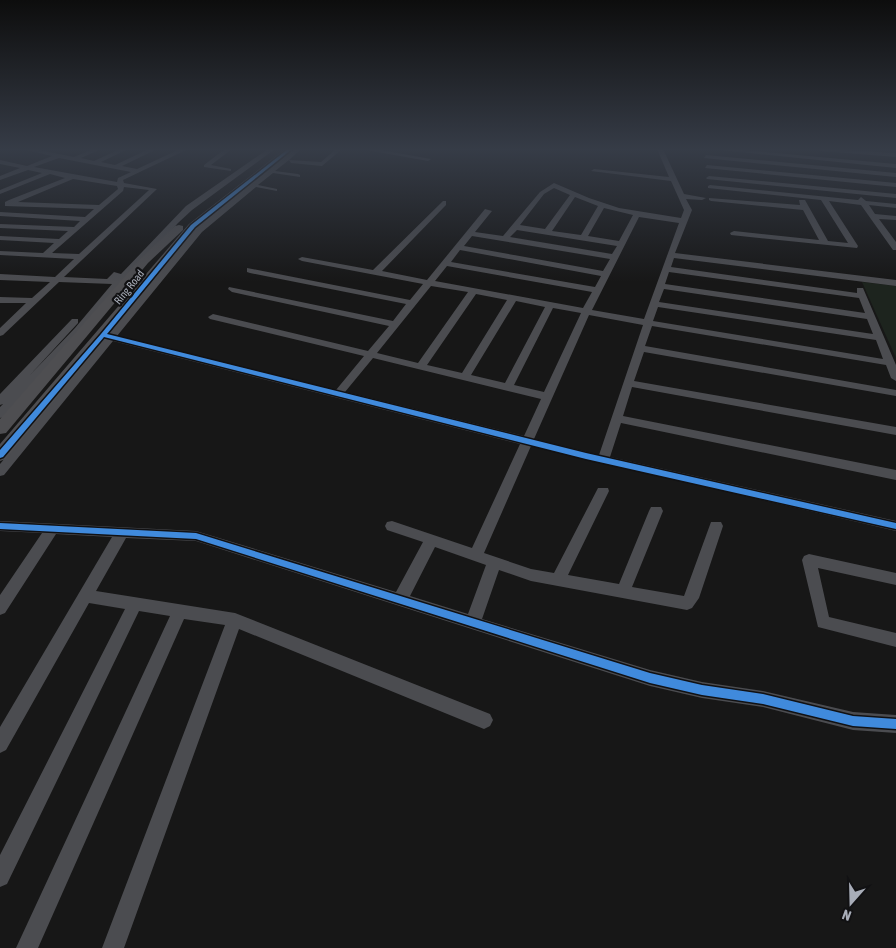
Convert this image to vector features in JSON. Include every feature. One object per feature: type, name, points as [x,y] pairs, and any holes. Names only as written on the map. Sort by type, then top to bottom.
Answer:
[{"type":"highway","name":"Ring Road","points":[[0,429],[144,262],[200,207],[219,193]]},
{"type":"highway","name":"Ring Road","points":[[0,454],[108,336],[193,226],[238,193]]},
{"type":"street","points":[[0,207],[34,193]]},
{"type":"street","points":[[45,255],[117,193]]},
{"type":"street","points":[[0,333],[149,193]]},
{"type":"street","points":[[0,277],[109,282],[198,193]]},
{"type":"street","points":[[0,414],[154,243],[189,208],[210,193]]},
{"type":"street","points":[[0,472],[108,336],[209,220],[243,193]]},
{"type":"street","points":[[243,200],[251,193]]},
{"type":"street","points":[[505,239],[542,193]]},
{"type":"street","points":[[603,460],[660,286],[688,210],[680,193]]},
{"type":"street","points":[[713,193],[805,208]]},
{"type":"street","points":[[718,193],[799,196],[896,206]]},
{"type":"street","points":[[857,193],[872,216],[895,243]]},
{"type":"street","points":[[868,193],[896,196]]},
{"type":"street","points":[[547,232],[574,194],[602,206],[636,216],[683,221]]},
{"type":"street","points":[[681,196],[702,198]]},
{"type":"street","points":[[799,196],[825,243]]},
{"type":"street","points":[[734,234],[854,246],[824,199]]},
{"type":"street","points":[[376,273],[442,203]]},
{"type":"street","points":[[8,204],[100,208]]},
{"type":"street","points":[[583,238],[602,206]]},
{"type":"street","points":[[337,395],[488,210]]},
{"type":"street","points":[[0,214],[88,219]]},
{"type":"street","points":[[476,555],[529,442],[586,312],[636,216]]},
{"type":"street","points":[[872,216],[896,218]]},
{"type":"street","points":[[0,226],[75,229]]},
{"type":"street","points":[[515,227],[621,244]]},
{"type":"street","points":[[882,228],[896,230]]},
{"type":"street","points":[[469,233],[614,257]]},
{"type":"street","points":[[0,238],[61,241]]},
{"type":"street","points":[[457,247],[606,274]]},
{"type":"street","points":[[0,253],[81,257]]},
{"type":"street","points":[[671,255],[896,283]]},
{"type":"street","points":[[302,259],[586,312],[890,364]]},
{"type":"street","points":[[445,263],[597,290]]},
{"type":"street","points":[[666,269],[862,296]]},
{"type":"street","points":[[250,270],[412,302]]},
{"type":"street","points":[[854,278],[896,378]]},
{"type":"street","points":[[660,286],[871,317]]},
{"type":"street","points":[[232,289],[395,324]]},
{"type":"street","points":[[421,366],[474,291]]},
{"type":"street","points":[[465,377],[513,298]]},
{"type":"street","points":[[0,300],[34,302]]},
{"type":"street","points":[[654,304],[880,338]]},
{"type":"street","points":[[508,388],[550,305]]},
{"type":"street","points":[[0,401],[87,308]]},
{"type":"street","points":[[214,317],[549,397]]},
{"type":"street","points":[[0,320],[13,321]]},
{"type":"street","points":[[108,336],[337,395],[603,460],[896,526]]},
{"type":"street","points":[[640,348],[896,393]]},
{"type":"street","points":[[628,383],[896,431]]},
{"type":"street","points":[[616,418],[896,475]]},
{"type":"street","points":[[558,580],[603,491]]},
{"type":"street","points":[[623,592],[656,511]]},
{"type":"street","points":[[0,526],[196,536],[650,678],[702,690],[771,701],[853,721],[896,724]]},
{"type":"street","points":[[392,526],[531,576],[687,603],[692,598],[716,526]]},
{"type":"street","points":[[0,608],[52,528]]},
{"type":"street","points":[[0,744],[122,532]]},
{"type":"street","points":[[400,600],[431,540]]},
{"type":"street","points":[[896,579],[809,560],[824,622],[896,640]]},
{"type":"street","points":[[473,623],[494,562]]},
{"type":"street","points":[[86,596],[235,620],[484,720]]},
{"type":"street","points":[[0,877],[135,604]]},
{"type":"street","points":[[27,948],[180,611]]},
{"type":"street","points":[[113,948],[235,620]]},
{"type":"shaded area","points":[[862,282],[896,286],[896,358]]},
{"type":"cycle path","points":[[0,455],[193,226],[234,193]]},
{"type":"cycle path","points":[[103,335],[586,456],[896,526]]},
{"type":"cycle path","points":[[0,526],[196,536],[650,678],[702,690],[763,699],[853,721],[896,724]]}]
